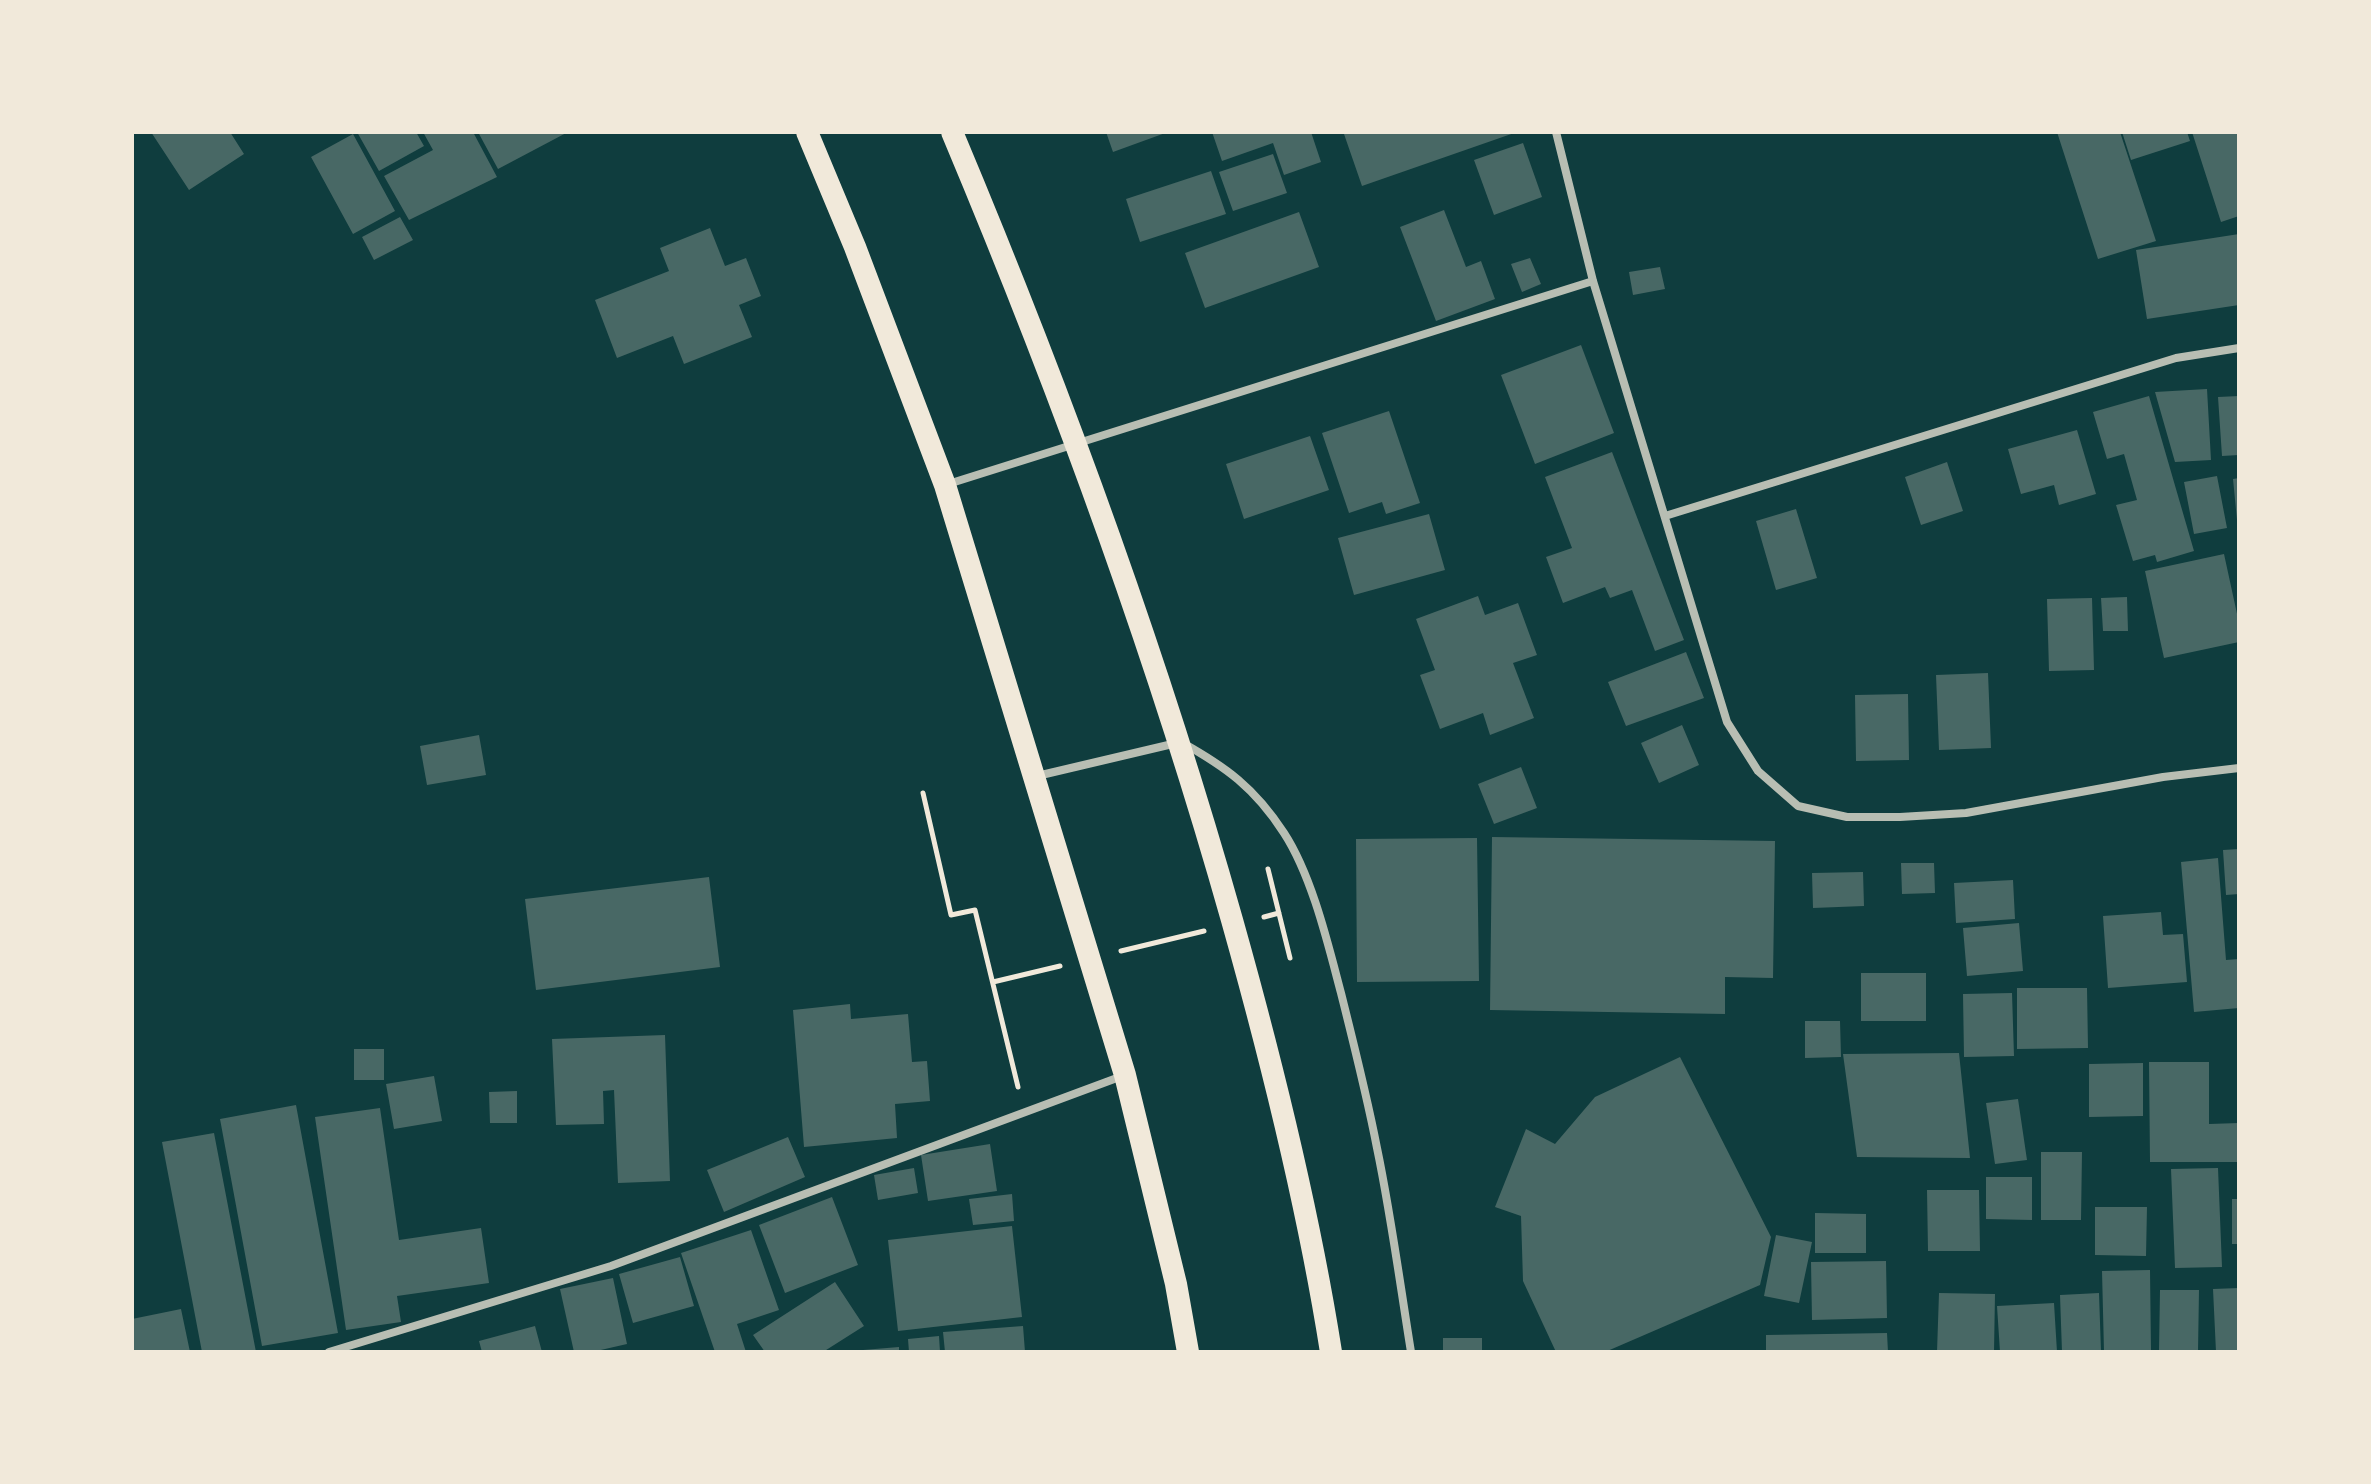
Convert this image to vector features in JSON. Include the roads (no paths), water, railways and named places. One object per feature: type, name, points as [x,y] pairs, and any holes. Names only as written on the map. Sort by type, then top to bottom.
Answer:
[{"type":"highway","points":[[807,132],[855,247],[945,485],[1125,1075],[1176,1284],[1188,1352]]},
{"type":"highway","points":[[952,132],[1075,442],[1181,742],[1265,1037],[1317,1265],[1331,1352]]},
{"type":"street","points":[[1556,132],[1593,281],[1727,722],[1758,771],[1798,806],[1847,817],[1900,817],[1966,813],[2163,777],[2239,768]]},
{"type":"street","points":[[945,485],[1593,281]]},
{"type":"street","points":[[1665,516],[2163,361],[2239,348]]},
{"type":"street","points":[[1035,776],[1181,742],[1248,785],[1285,834],[1308,886],[1329,947],[1377,1147],[1411,1352]]},
{"type":"street","points":[[329,1352],[611,1266],[1125,1075]]}]
